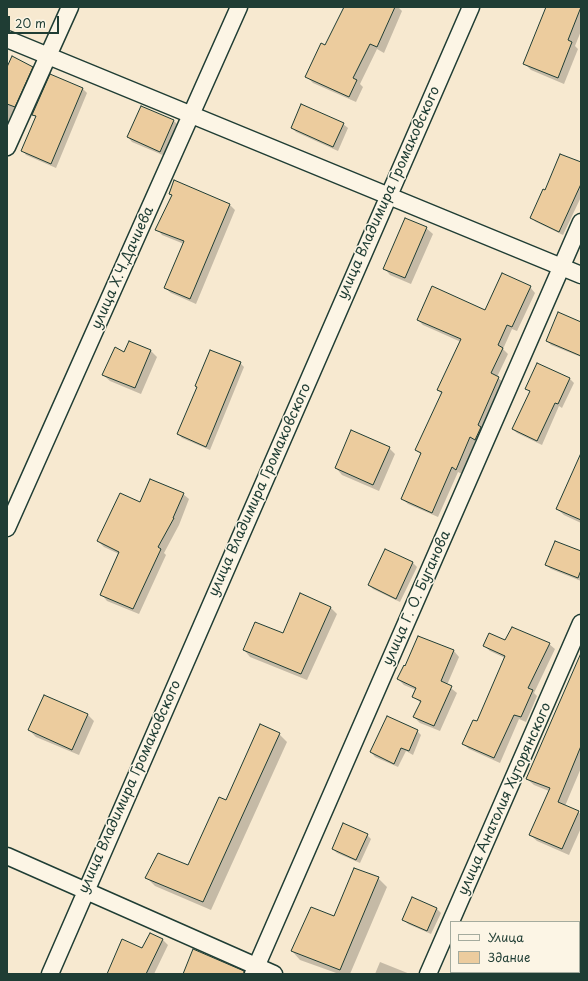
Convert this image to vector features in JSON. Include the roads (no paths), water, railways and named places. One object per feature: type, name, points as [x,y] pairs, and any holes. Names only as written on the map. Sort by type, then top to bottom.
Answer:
[{"type":"street","points":[[7,148],[70,7]]},
{"type":"street","name":"улица Х.Ч.Дачиева","points":[[7,528],[239,7]]},
{"type":"street","name":"улица Владимира Громаковского","points":[[50,974],[85,890],[471,7]]},
{"type":"street","points":[[7,39],[581,275]]},
{"type":"street","name":"улица Г. О. Буганова","points":[[255,970],[581,222]]},
{"type":"street","name":"улица Анатолия Хуторянского","points":[[451,921],[581,624]]},
{"type":"street","points":[[7,856],[85,890],[255,970],[274,974]]},
{"type":"street","name":"улица Анатолия Хуторянского","points":[[428,974],[450,924]]}]
